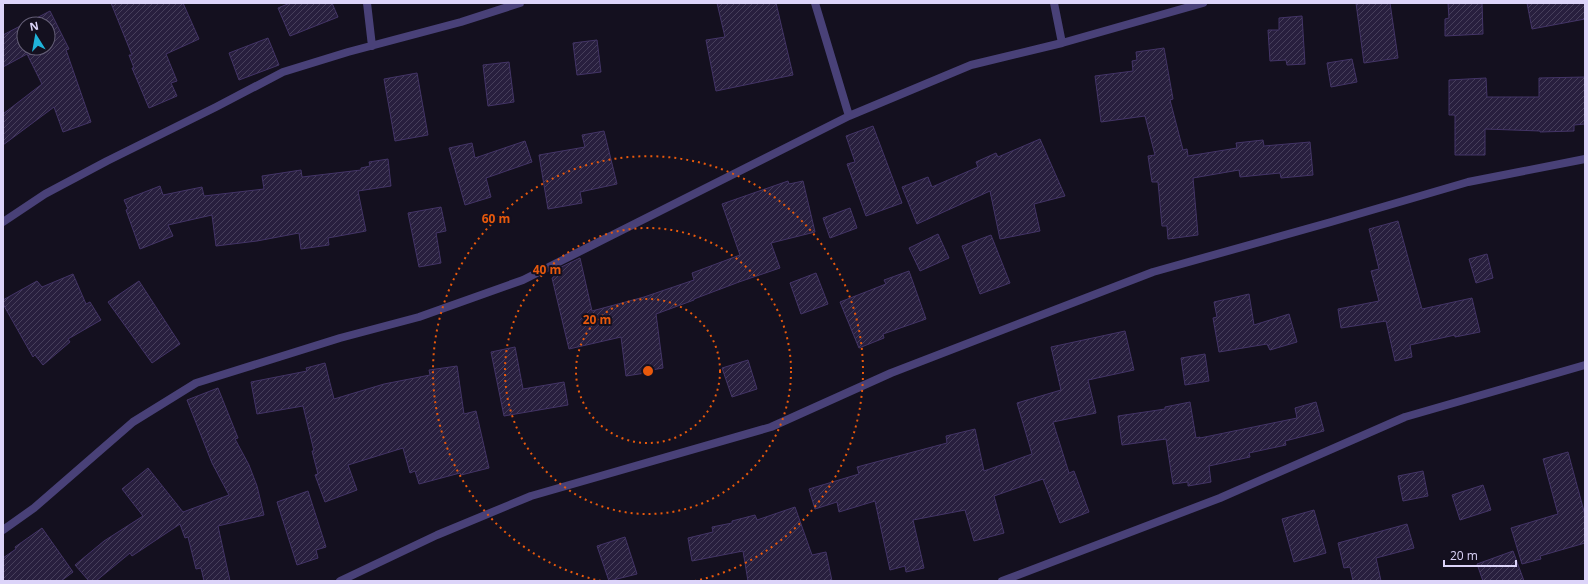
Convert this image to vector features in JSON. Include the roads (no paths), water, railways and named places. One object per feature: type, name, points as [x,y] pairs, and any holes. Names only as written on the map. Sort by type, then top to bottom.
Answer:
[{"type":"street","points":[[367,3],[372,46]]},
{"type":"street","points":[[3,222],[45,194],[283,72],[462,22],[520,3]]},
{"type":"street","points":[[815,3],[849,116]]},
{"type":"street","points":[[1054,3],[1062,43]]},
{"type":"street","points":[[3,530],[34,508],[133,422],[196,383],[340,338],[419,317],[523,280],[849,116],[971,65],[1062,43],[1203,3]]},
{"type":"street","points":[[340,581],[437,535],[531,496],[771,427],[891,373],[1153,272],[1468,182],[1585,159]]},
{"type":"street","points":[[1002,581],[1220,498],[1405,417],[1585,364]]}]
